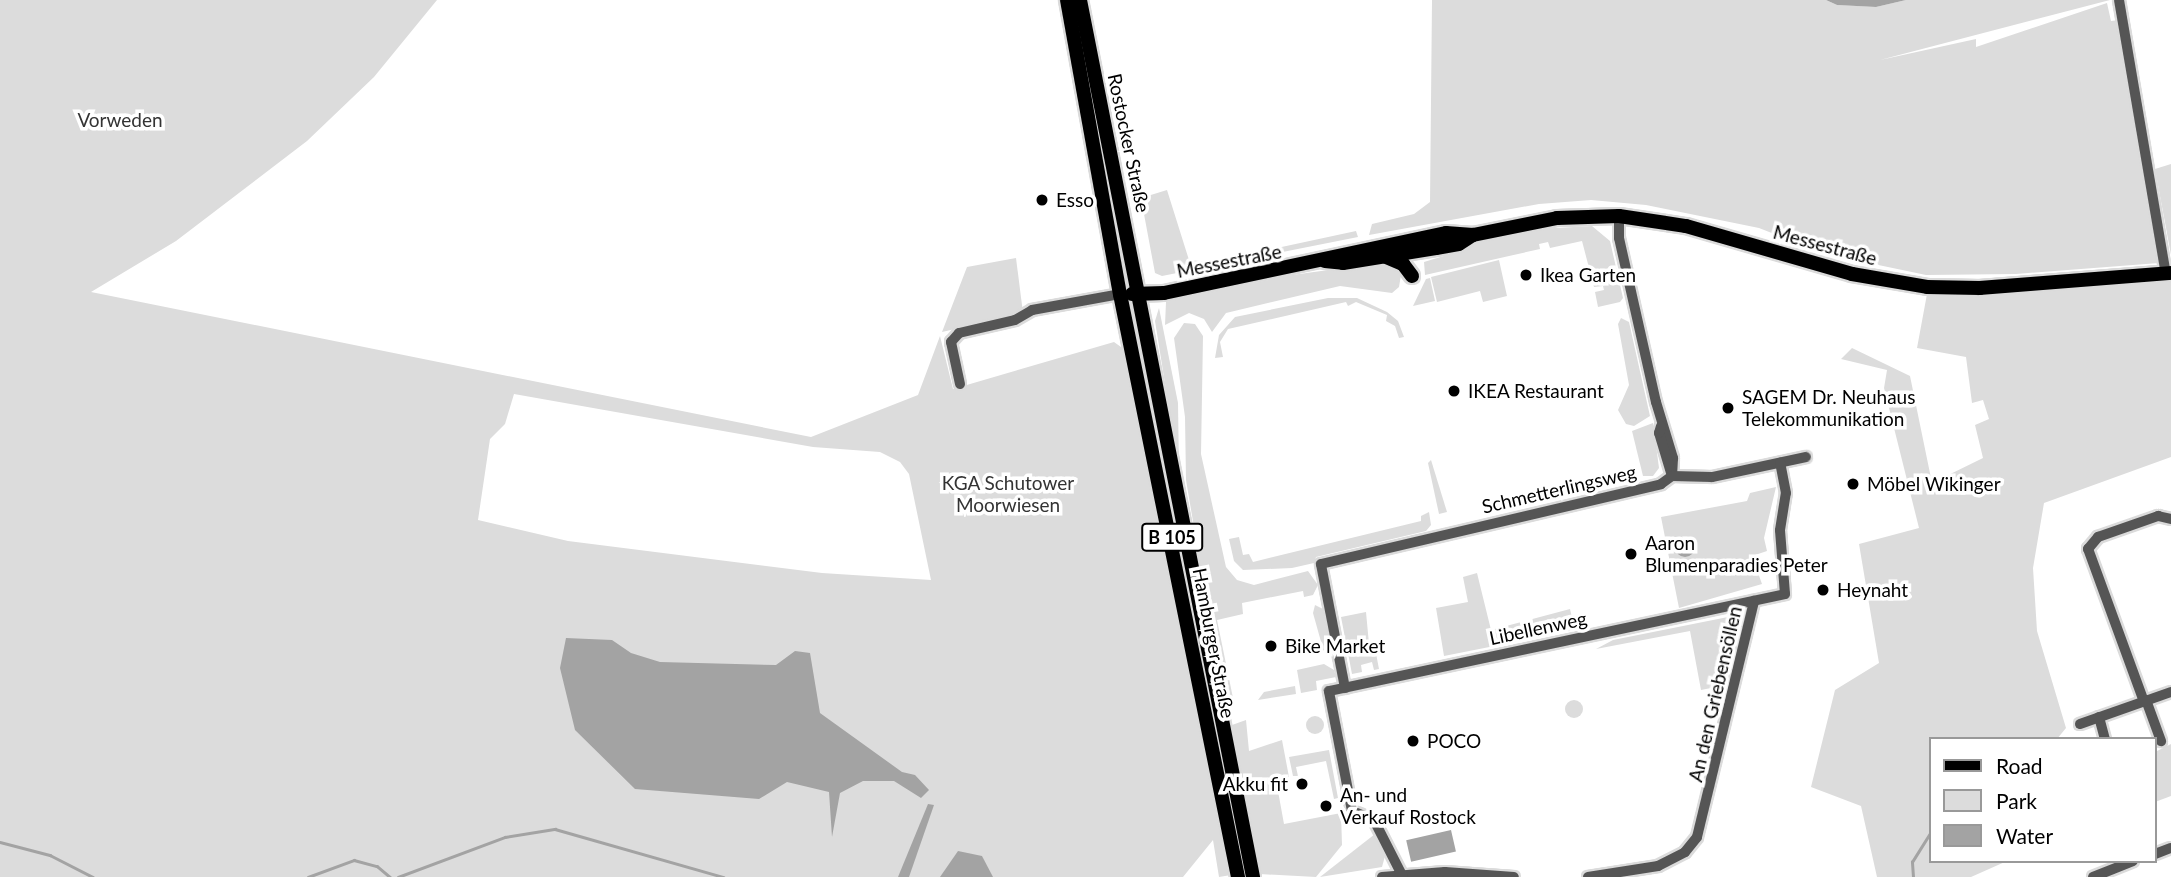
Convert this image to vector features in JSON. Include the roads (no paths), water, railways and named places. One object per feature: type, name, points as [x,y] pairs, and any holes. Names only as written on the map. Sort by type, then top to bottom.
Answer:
[{"type":"main road","name":"Rostocker Straße","points":[[1067,0],[1120,294]]},
{"type":"main road","name":"Rostocker Straße","points":[[1080,0],[1141,294]]},
{"type":"main road","name":"Messestraße","points":[[1120,294],[1164,293],[1325,261],[1340,253],[1446,233],[1473,234],[1557,218],[1619,216],[1686,226],[1852,274],[1927,287],[1980,288],[2169,274]]},
{"type":"main road","name":"Messestraße","points":[[1325,261],[1343,263],[1459,244],[1473,234]]},
{"type":"main road","points":[[1383,256],[1403,264],[1412,276]]},
{"type":"main road","name":"Hamburger Straße","points":[[1120,294],[1238,877]]},
{"type":"main road","name":"Hamburger Straße","points":[[1141,294],[1253,877]]},
{"type":"street","points":[[2119,0],[2169,274]]},
{"type":"street","points":[[1619,216],[1619,238],[1661,426],[1659,433],[1672,476]]},
{"type":"street","points":[[960,384],[951,342],[959,333],[1015,320],[1045,307],[1120,294]]},
{"type":"street","name":"Schmetterlingsweg","points":[[1345,688],[1321,564],[1661,484],[1672,476],[1712,477],[1806,457]]},
{"type":"street","name":"An den Griebensöllen","points":[[1588,877],[1658,866],[1685,852],[1697,837],[1754,601],[1781,596],[1788,589],[1780,530],[1786,493],[1780,463]]},
{"type":"street","points":[[2161,741],[2088,549],[2098,537],[2158,516],[2170,517]]},
{"type":"street","name":"Libellenweg","points":[[1402,875],[1374,820],[1352,811],[1329,691],[1754,601]]},
{"type":"street","points":[[2080,724],[2144,699],[2171,692]]},
{"type":"street","points":[[2099,717],[2104,737]]},
{"type":"street","points":[[2093,877],[2128,863]]},
{"type":"street","points":[[1382,877],[1514,877]]},
{"type":"water","points":[[1826,0],[1906,0],[1876,7],[1837,5]]},
{"type":"water","points":[[1685,537],[1692,540],[1695,547],[1692,554],[1685,557],[1678,554],[1675,547],[1678,540]]},
{"type":"water","points":[[566,638],[612,640],[631,653],[660,662],[776,665],[795,651],[810,653],[820,713],[902,772],[915,775],[929,790],[921,798],[894,781],[863,781],[840,793],[832,837],[829,792],[787,782],[759,799],[635,789],[575,730],[560,668]]},
{"type":"water","points":[[928,804],[934,805],[909,877],[898,877]]},
{"type":"water","points":[[1451,830],[1456,851],[1411,862],[1406,840]]},
{"type":"water","points":[[958,851],[982,856],[993,877],[940,877]]},
{"type":"waterway","points":[[398,877],[505,837],[555,829],[723,877]]},
{"type":"waterway","points":[[1913,877],[1912,862],[1930,834]]},
{"type":"waterway","points":[[0,842],[50,855],[93,877]]},
{"type":"waterway","points":[[308,877],[354,860],[377,866],[390,877]]},
{"type":"place","name":"Esso","points":[[1042,200]]},
{"type":"place","name":"Ikea Garten","points":[[1526,275]]},
{"type":"place","name":"IKEA Restaurant","points":[[1454,391]]},
{"type":"place","name":"SAGEM Dr. Neuhaus Telekommunikation","points":[[1728,408]]},
{"type":"place","name":"Möbel Wikinger","points":[[1853,484]]},
{"type":"place","name":"Aaron Blumenparadies Peter","points":[[1631,554]]},
{"type":"place","name":"Heynaht","points":[[1823,590]]},
{"type":"place","name":"Bike Market","points":[[1271,646]]},
{"type":"place","name":"POCO","points":[[1413,741]]},
{"type":"place","name":"Akku fit","points":[[1302,784]]},
{"type":"place","name":"An- und Verkauf Rostock","points":[[1326,806]]},
{"type":"park label","name":"Vorweden","points":[[120,120]]},
{"type":"park label","name":"KGA Schutower Moorwiesen","points":[[1008,494]]}]
